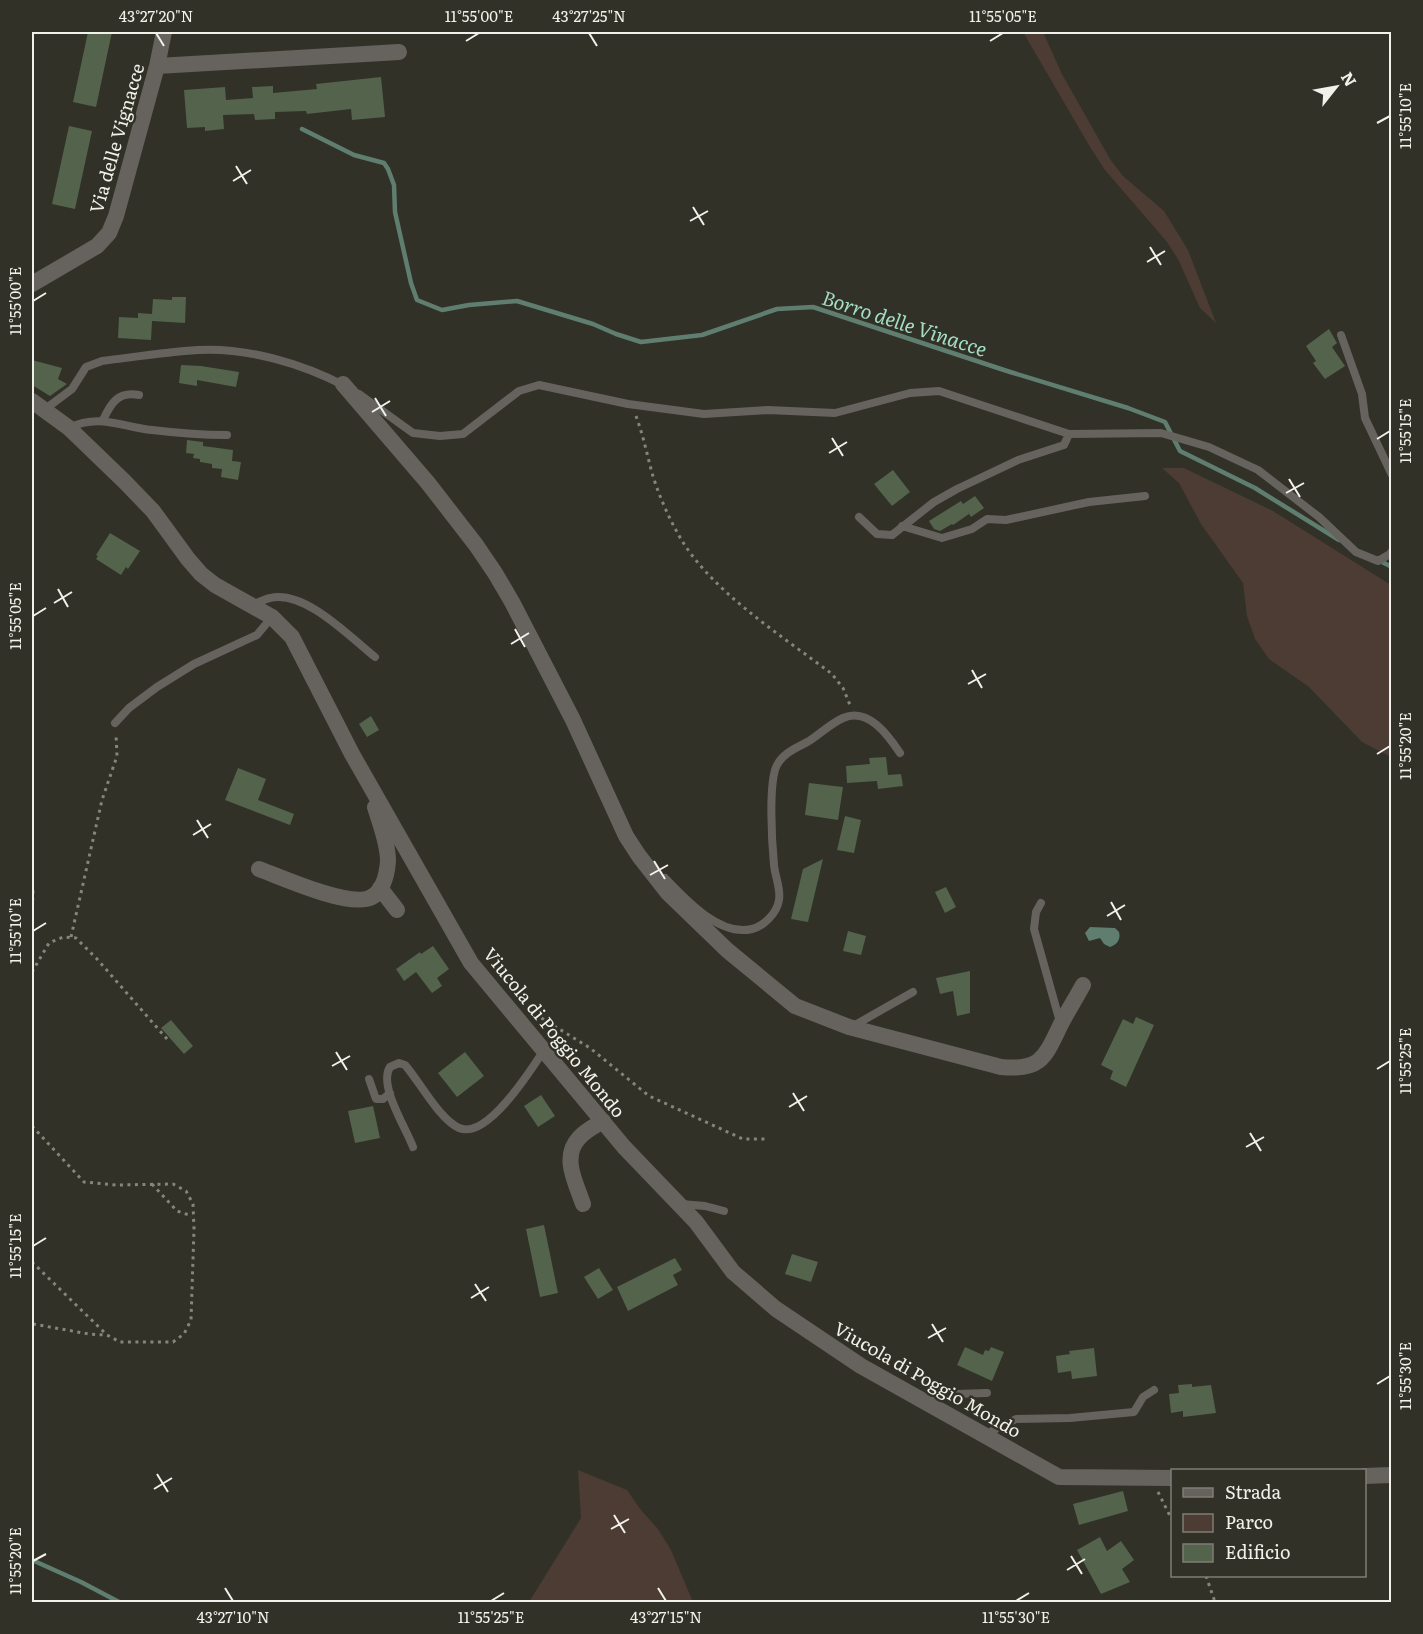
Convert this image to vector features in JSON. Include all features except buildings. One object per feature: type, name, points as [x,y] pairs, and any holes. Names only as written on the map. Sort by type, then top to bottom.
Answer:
[{"type":"street","name":"Via delle Vignacce","points":[[32,284],[97,246],[109,233],[116,216],[157,66],[164,32]]},
{"type":"street","points":[[157,66],[399,52]]},
{"type":"street","points":[[343,384],[428,483],[495,573],[568,710],[626,836],[639,856],[668,893],[727,950],[795,1006],[849,1028],[1011,1068],[1030,1065],[1046,1056],[1083,985]]},
{"type":"street","name":"Viucola di Poggio Mondo","points":[[38,405],[69,429],[153,511],[201,574],[214,585],[272,616],[292,637],[359,766],[471,963],[624,1147],[696,1222],[733,1272],[776,1309],[861,1366],[1059,1477],[1171,1478]]},
{"type":"street","points":[[259,868],[299,885],[345,898],[366,899],[378,893],[386,873],[387,850],[374,805],[359,766]]},
{"type":"street","points":[[380,888],[397,910]]},
{"type":"street","points":[[583,1204],[571,1170],[569,1156],[579,1138],[603,1121]]},
{"type":"street","points":[[1366,1476],[1392,1475]]},
{"type":"lane","points":[[1341,335],[1362,394],[1365,418],[1392,475]]},
{"type":"lane","points":[[38,405],[72,389],[86,367],[102,361],[200,350],[260,354],[327,376],[357,392],[413,433],[440,436],[462,434],[519,391],[539,385],[628,404],[704,414],[768,410],[835,413],[910,393],[939,391],[1069,434],[1161,433],[1209,447],[1258,470],[1319,517],[1356,552],[1378,561],[1392,551]]},
{"type":"lane","points":[[103,420],[111,403],[117,398],[124,394],[140,395]]},
{"type":"lane","points":[[69,429],[77,424],[103,420],[156,431],[227,435]]},
{"type":"lane","points":[[859,517],[877,534],[892,535],[934,502],[1018,460],[1064,445],[1069,434]]},
{"type":"lane","points":[[902,526],[942,538],[972,529],[987,519],[1006,520],[1089,502],[1145,496]]},
{"type":"lane","points":[[252,606],[270,597],[287,597],[310,606],[375,657]]},
{"type":"lane","points":[[115,723],[129,708],[157,687],[194,664],[257,635],[272,616]]},
{"type":"lane","points":[[626,836],[675,888],[719,924],[735,930],[745,930],[762,924],[779,902],[780,887],[774,866],[772,782],[776,766],[787,753],[844,718],[852,716],[861,716],[875,723],[900,753]]},
{"type":"lane","points":[[1041,903],[1036,912],[1034,929],[1061,1025]]},
{"type":"lane","points":[[849,1028],[862,1023],[913,992]]},
{"type":"lane","points":[[413,1147],[391,1101],[386,1075],[387,1070],[394,1064],[405,1065],[439,1110],[452,1123],[460,1128],[475,1127],[486,1122],[514,1092],[544,1050]]},
{"type":"lane","points":[[369,1079],[376,1099],[383,1099],[390,1093]]},
{"type":"lane","points":[[678,1203],[723,1211]]},
{"type":"lane","points":[[984,1435],[1016,1419],[1070,1418],[1134,1412],[1143,1397],[1154,1390]]},
{"type":"lane","points":[[922,1401],[956,1394],[987,1393]]},
{"type":"path","points":[[628,404],[636,416],[652,474],[662,500],[677,533],[688,550],[706,573],[725,590],[832,674],[843,688],[852,716]]},
{"type":"path","points":[[71,937],[102,800],[117,756],[118,742],[115,723]]},
{"type":"path","points":[[32,883],[32,921]]},
{"type":"path","points":[[32,972],[49,943],[56,939],[71,937],[84,944],[167,1039]]},
{"type":"path","points":[[508,1006],[526,1009],[590,1048],[649,1096],[742,1139],[767,1139]]},
{"type":"path","points":[[32,1126],[84,1182],[116,1185],[172,1184],[180,1186],[190,1197],[193,1204],[194,1229],[191,1320],[184,1334],[173,1342],[120,1342],[107,1335],[32,1262]]},
{"type":"path","points":[[152,1184],[177,1211],[192,1216]]},
{"type":"path","points":[[33,1324],[107,1335]]},
{"type":"path","points":[[1150,1478],[1171,1516]]},
{"type":"path","points":[[1207,1577],[1215,1602]]},
{"type":"green space","points":[[1023,32],[1043,32],[1062,74],[1110,159],[1123,176],[1164,211],[1188,250],[1216,323],[1200,308],[1178,259],[1167,242],[1105,170]]},
{"type":"green space","points":[[1162,468],[1184,468],[1273,511],[1391,585],[1391,757],[1362,742],[1309,687],[1269,659],[1255,639],[1247,616],[1243,583],[1201,524],[1179,483]]},
{"type":"green space","points":[[578,1470],[627,1490],[658,1529],[671,1550],[693,1602],[529,1602],[581,1518]]},
{"type":"shaded area","points":[[1090,927],[1115,928],[1119,932],[1119,939],[1115,945],[1110,947],[1100,938],[1089,941],[1085,933]]},
{"type":"waterway","name":"Borro delle Vinacce","points":[[302,129],[354,155],[384,163],[394,185],[395,212],[417,300],[442,310],[517,301],[593,324],[641,342],[702,335],[777,309],[813,307],[1128,408],[1165,422],[1180,451],[1255,488],[1339,540]]},
{"type":"waterway","name":"Borro delle Vinacce","points":[[1378,560],[1392,567]]},
{"type":"waterway","points":[[32,1560],[119,1602]]}]
